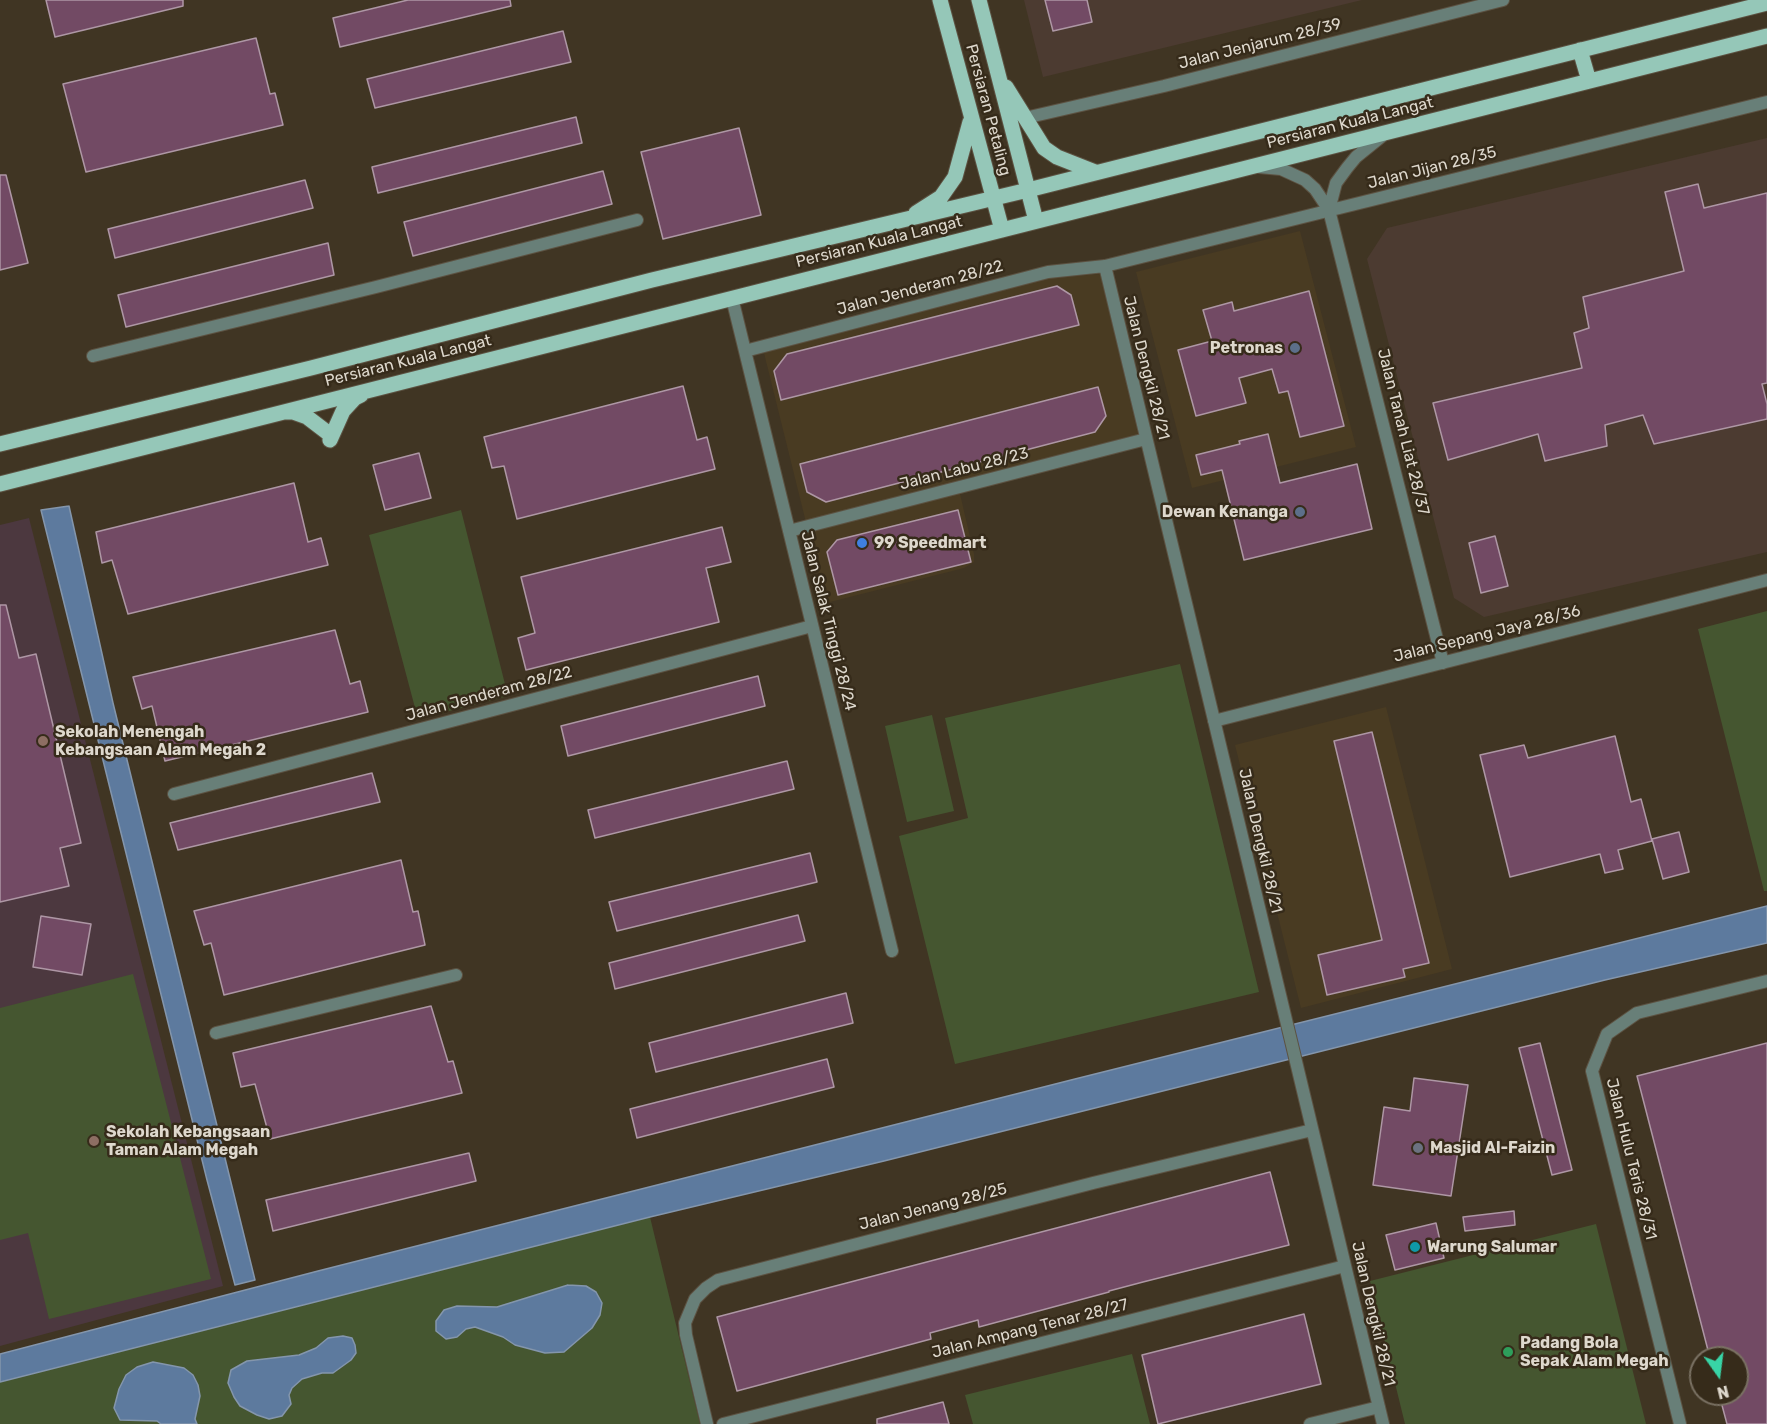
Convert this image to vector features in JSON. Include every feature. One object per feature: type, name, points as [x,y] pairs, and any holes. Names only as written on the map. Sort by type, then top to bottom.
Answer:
[{"type":"main road","name":"Persiaran Petaling","points":[[940,0],[970,120],[1002,230]]},
{"type":"main road","name":"Persiaran Petaling","points":[[979,0],[1036,221]]},
{"type":"main road","name":"Persiaran Kuala Langat","points":[[0,444],[311,368],[652,280],[1028,190],[1767,3]]},
{"type":"main road","name":"Persiaran Kuala Langat","points":[[0,484],[1767,36]]},
{"type":"main road","points":[[1580,50],[1589,81]]},
{"type":"main road","points":[[998,74],[1038,140],[1051,154],[1095,172]]},
{"type":"main road","points":[[909,219],[941,197],[949,188],[961,160],[970,120]]},
{"type":"main road","points":[[274,414],[293,412],[314,421],[329,437],[343,411],[355,398],[378,388]]},
{"type":"street","name":"Jalan Jenjarum 28/39","points":[[1025,118],[1164,86],[1503,0]]},
{"type":"street","name":"Jalan Jijan 28/35","points":[[1105,266],[1767,102]]},
{"type":"street","points":[[1329,210],[1336,183],[1347,168],[1356,157],[1387,132]]},
{"type":"street","points":[[1254,166],[1281,169],[1305,180],[1316,189],[1329,210]]},
{"type":"street","name":"Jalan Tanah Liat 28/37","points":[[1329,210],[1443,663]]},
{"type":"street","points":[[93,356],[637,220]]},
{"type":"street","name":"Jalan Jenderam 28/22","points":[[745,351],[1048,272],[1105,266]]},
{"type":"street","name":"Jalan Dengkil 28/21","points":[[1105,266],[1383,1424]]},
{"type":"street","name":"Jalan Salak Tinggi 28/24","points":[[732,298],[892,951]]},
{"type":"street","name":"Jalan Labu 28/23","points":[[789,531],[1146,439]]},
{"type":"street","name":"Jalan Sepang Jaya 28/36","points":[[1214,721],[1767,580]]},
{"type":"street","name":"Jalan Jenderam 28/22","points":[[174,794],[812,626]]},
{"type":"street","points":[[216,1033],[456,975]]},
{"type":"street","name":"Jalan Hulu Teris 28/31","points":[[1680,1424],[1592,1071],[1607,1034],[1637,1013],[1767,981]]},
{"type":"street","name":"Jalan Jenang 28/25","points":[[707,1424],[685,1323],[694,1299],[718,1280],[1071,1189],[1312,1130]]},
{"type":"street","name":"Jalan Ampang Tenar 28/27","points":[[723,1424],[1345,1266]]},
{"type":"street","points":[[1310,1424],[1379,1407]]},
{"type":"shaded area","points":[[1024,0],[1362,0],[1043,77]]},
{"type":"shaded area","points":[[1767,138],[1767,552],[1484,617],[1454,598],[1367,259],[1387,228]]},
{"type":"shaded area","points":[[1300,231],[1356,447],[1192,488],[1136,272]]},
{"type":"shaded area","points":[[1100,274],[1138,434],[957,481],[974,562],[964,568],[826,603],[764,353],[1051,278]]},
{"type":"shaded area","name":"Sekolah Kebangsaan Taman Alam Megah","points":[[29,518],[223,1286],[0,1346],[0,525]]},
{"type":"shaded area","points":[[1386,707],[1452,969],[1301,1008],[1235,745]]},
{"type":"green space","points":[[461,510],[508,696],[418,719],[369,535]]},
{"type":"green space","points":[[1767,611],[1767,891],[1764,891],[1698,629]]},
{"type":"green space","points":[[1180,664],[1259,992],[955,1064],[899,836],[968,818],[945,718]]},
{"type":"green space","points":[[932,715],[954,811],[907,822],[885,726]]},
{"type":"green space","name":"Sekolah Kebangsaan Taman Alam Megah","points":[[133,974],[211,1279],[49,1319],[28,1233],[0,1240],[0,1008]]},
{"type":"green space","points":[[650,1217],[700,1424],[0,1424],[0,1382]]},
{"type":"green space","name":"Padang Bola Sepak Alam Megah","points":[[1596,1224],[1646,1424],[1405,1424],[1370,1281]]},
{"type":"green space","points":[[1132,1354],[1150,1424],[973,1424],[965,1395]]},
{"type":"water","points":[[69,506],[113,703],[255,1280],[235,1285],[41,510]]},
{"type":"water","points":[[1767,906],[1767,943],[1605,980],[884,1161],[650,1217],[0,1382],[0,1354],[1075,1079]]},
{"type":"water","points":[[568,1285],[586,1286],[596,1292],[602,1303],[600,1315],[592,1328],[564,1352],[545,1353],[515,1345],[503,1337],[475,1327],[466,1329],[457,1337],[446,1339],[436,1331],[436,1321],[444,1310],[457,1306],[497,1307]]},
{"type":"water","points":[[343,1336],[352,1338],[355,1345],[356,1353],[351,1360],[333,1373],[322,1373],[302,1379],[292,1388],[289,1395],[291,1404],[282,1416],[269,1419],[257,1415],[240,1406],[234,1397],[228,1383],[231,1370],[247,1361],[299,1355],[316,1348],[328,1338]]},
{"type":"water","points":[[153,1362],[184,1368],[193,1375],[200,1396],[195,1419],[197,1424],[161,1424],[157,1421],[120,1420],[114,1408],[126,1375],[137,1367]]},
{"type":"building","points":[[46,0],[183,0],[183,6],[55,37]]},
{"type":"building","points":[[408,0],[510,0],[511,6],[340,47],[333,18]]},
{"type":"building","points":[[1045,0],[1087,0],[1092,22],[1053,31]]},
{"type":"building","points":[[563,31],[571,62],[375,108],[367,79]]},
{"type":"building","points":[[256,38],[270,94],[275,93],[283,125],[86,172],[63,84]]},
{"type":"building","points":[[576,117],[582,143],[378,193],[372,167]]},
{"type":"building","points":[[739,128],[761,215],[663,239],[641,152]]},
{"type":"building","points":[[603,171],[612,204],[413,256],[404,222]]},
{"type":"building","points":[[0,175],[6,175],[28,263],[0,270]]},
{"type":"building","points":[[305,180],[313,208],[115,258],[108,229]]},
{"type":"building","points":[[1698,184],[1704,208],[1767,193],[1767,383],[1762,384],[1767,404],[1767,419],[1654,444],[1643,415],[1605,425],[1607,446],[1545,461],[1538,434],[1448,460],[1433,403],[1582,368],[1574,333],[1589,328],[1583,297],[1684,271],[1665,192]]},
{"type":"building","points":[[328,243],[334,275],[126,327],[118,295]]},
{"type":"building","points":[[1057,286],[1071,295],[1079,325],[781,400],[774,371],[787,354]]},
{"type":"building","points":[[1309,291],[1344,426],[1300,437],[1288,391],[1279,393],[1272,369],[1239,378],[1246,403],[1196,416],[1178,350],[1212,341],[1203,310],[1232,302],[1234,311]]},
{"type":"building","points":[[683,386],[697,440],[707,437],[715,469],[517,519],[504,466],[492,468],[484,437]]},
{"type":"building","points":[[1098,387],[1106,416],[1095,432],[826,502],[807,492],[800,464]]},
{"type":"building","name":"Dewan Kenanga","points":[[1268,434],[1280,483],[1357,464],[1372,529],[1244,560],[1222,470],[1201,475],[1196,455]]},
{"type":"building","points":[[419,453],[431,498],[385,510],[373,465]]},
{"type":"building","points":[[294,483],[308,542],[321,538],[328,565],[128,614],[112,560],[102,563],[96,532]]},
{"type":"building","points":[[958,510],[971,562],[838,595],[827,552],[837,540]]},
{"type":"building","points":[[722,527],[731,562],[706,568],[719,622],[526,670],[518,638],[535,633],[521,577]]},
{"type":"building","points":[[1495,536],[1508,586],[1481,593],[1469,543]]},
{"type":"building","points":[[0,605],[6,605],[19,658],[36,654],[81,843],[60,848],[69,886],[0,902]]},
{"type":"building","points":[[335,630],[350,684],[360,681],[368,712],[165,761],[152,706],[142,709],[133,677]]},
{"type":"building","points":[[758,676],[765,706],[568,756],[561,726]]},
{"type":"building","points":[[1372,732],[1429,963],[1403,969],[1405,977],[1327,995],[1318,955],[1382,940],[1334,741]]},
{"type":"building","points":[[1615,736],[1631,802],[1641,799],[1652,841],[1618,850],[1623,869],[1605,873],[1600,854],[1510,877],[1480,755],[1524,745],[1528,758]]},
{"type":"building","points":[[787,761],[794,789],[595,838],[588,810]]},
{"type":"building","points":[[372,773],[380,802],[178,850],[170,823]]},
{"type":"building","points":[[1679,832],[1689,872],[1663,879],[1652,839]]},
{"type":"building","points":[[810,853],[817,882],[617,931],[609,902]]},
{"type":"building","points":[[401,860],[413,912],[418,911],[425,945],[224,995],[211,943],[204,945],[194,911]]},
{"type":"building","points":[[798,915],[805,941],[615,989],[609,963]]},
{"type":"building","points":[[41,916],[91,924],[82,975],[33,967]]},
{"type":"building","points":[[846,993],[853,1023],[656,1072],[649,1043]]},
{"type":"building","points":[[431,1006],[448,1062],[453,1061],[462,1093],[270,1139],[255,1084],[241,1087],[233,1053]]},
{"type":"building","points":[[1540,1043],[1572,1170],[1552,1175],[1519,1048]]},
{"type":"building","points":[[1767,1043],[1767,1424],[1727,1424],[1722,1406],[1749,1406],[1749,1346],[1707,1346],[1637,1076]]},
{"type":"building","points":[[827,1059],[834,1087],[637,1138],[630,1109]]},
{"type":"building","name":"Masjid Al-Faizin","points":[[1414,1078],[1468,1085],[1451,1196],[1373,1185],[1384,1107],[1410,1111]]},
{"type":"building","points":[[469,1153],[476,1181],[273,1231],[266,1200]]},
{"type":"building","points":[[1270,1172],[1289,1245],[979,1327],[978,1320],[930,1333],[931,1339],[737,1391],[717,1317]]},
{"type":"building","points":[[1514,1211],[1515,1225],[1465,1231],[1463,1217]]},
{"type":"building","name":"Warung Salumar","points":[[1436,1223],[1444,1258],[1395,1270],[1386,1235]]},
{"type":"building","points":[[1304,1314],[1321,1384],[1158,1424],[1142,1355]]},
{"type":"building","points":[[943,1402],[949,1424],[877,1424],[877,1419]]},
{"type":"place","name":"Petronas","points":[[1295,348]]},
{"type":"place","name":"Dewan Kenanga","points":[[1300,512]]},
{"type":"place","name":"99 Speedmart","points":[[862,543]]},
{"type":"place","name":"Sekolah Menengah Kebangsaan Alam Megah 2","points":[[43,741]]},
{"type":"place","name":"Sekolah Kebangsaan Taman Alam Megah","points":[[94,1141]]},
{"type":"place","name":"Masjid Al-Faizin","points":[[1418,1148]]},
{"type":"place","name":"Warung Salumar","points":[[1415,1247]]},
{"type":"place","name":"Padang Bola Sepak Alam Megah","points":[[1508,1352]]}]
